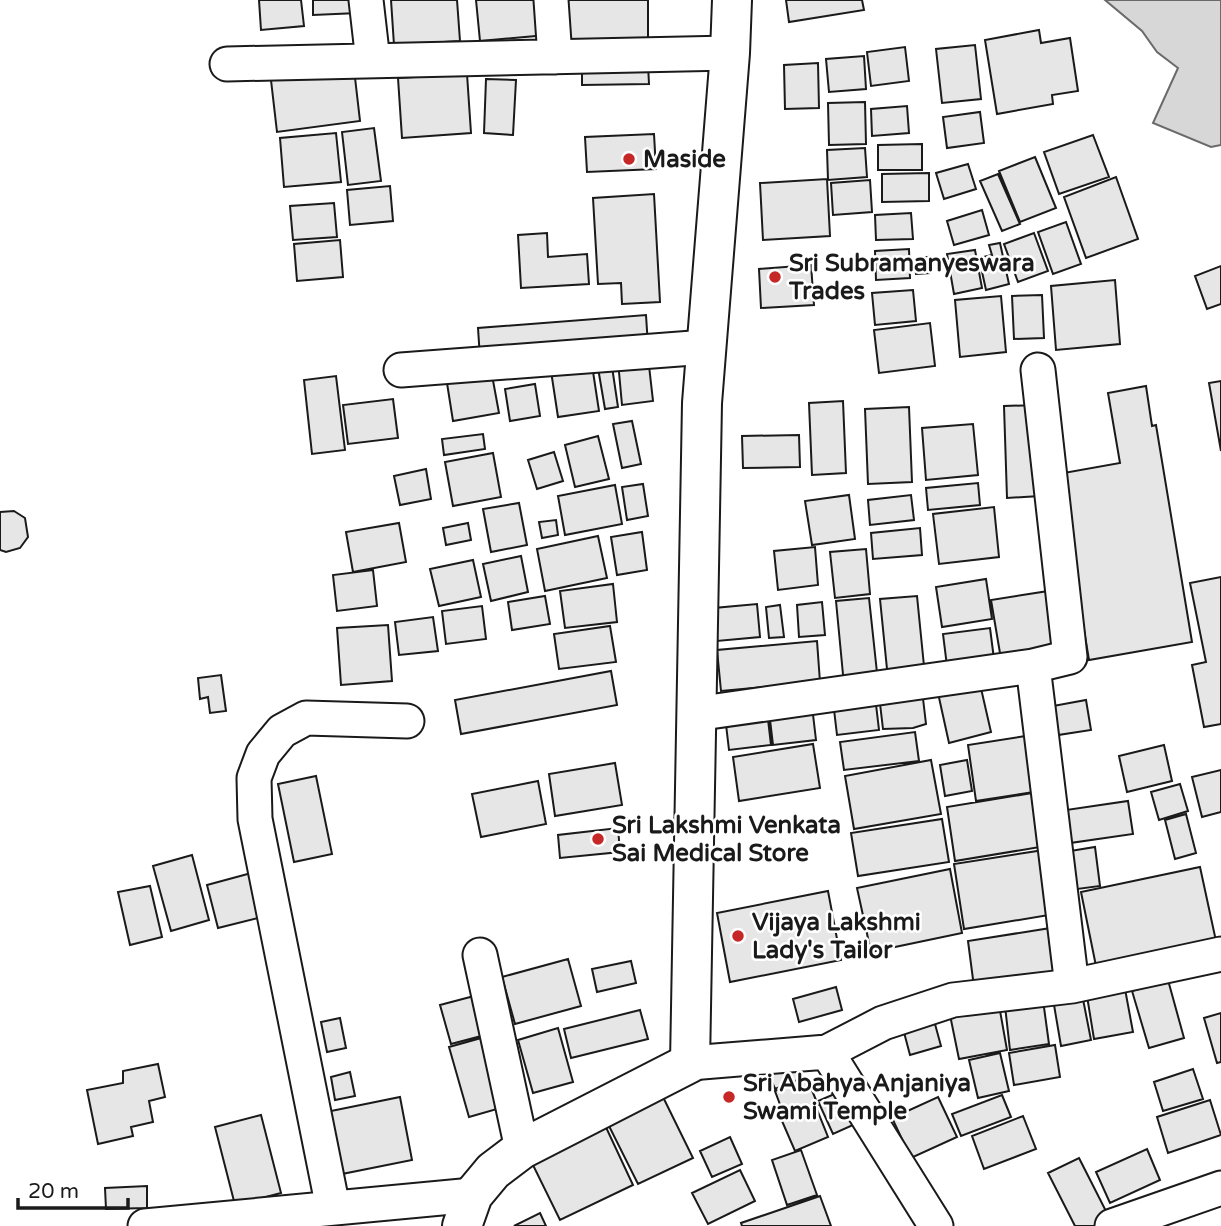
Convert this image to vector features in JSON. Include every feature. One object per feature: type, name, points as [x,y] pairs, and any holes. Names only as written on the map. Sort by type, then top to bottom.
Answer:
[{"type":"street","points":[[366,0],[373,61]]},
{"type":"street","points":[[551,0],[555,57]]},
{"type":"street","points":[[690,1063],[695,714],[706,347],[732,0]]},
{"type":"street","points":[[227,64],[730,53]]},
{"type":"street","points":[[401,370],[706,347]]},
{"type":"street","points":[[695,714],[1033,666],[1070,657],[1038,370]]},
{"type":"street","points":[[1033,666],[1072,986]]},
{"type":"street","points":[[333,1208],[255,819],[254,778],[263,754],[282,731],[306,718],[407,721]]},
{"type":"street","points":[[145,1226],[333,1208],[467,1210],[493,1171],[522,1149],[690,1063],[827,1052],[884,1023],[953,1000],[1072,986],[1221,954]]},
{"type":"street","points":[[480,955],[522,1149]]},
{"type":"street","points":[[827,1052],[936,1226]]},
{"type":"street","points":[[1112,1226],[1221,1188]]},
{"type":"shaded area","points":[[1105,0],[1221,0],[1221,145],[1211,147],[1153,123],[1178,68],[1157,52],[1142,31]]},
{"type":"building","points":[[259,0],[301,0],[304,26],[261,30]]},
{"type":"building","points":[[313,0],[357,0],[358,13],[313,15]]},
{"type":"building","points":[[391,0],[457,0],[460,41],[394,45]]},
{"type":"building","points":[[476,0],[544,0],[547,35],[480,41]]},
{"type":"building","points":[[568,0],[648,0],[648,43],[569,45]]},
{"type":"building","points":[[786,0],[862,0],[864,10],[789,22]]},
{"type":"building","points":[[1039,30],[1041,43],[1070,38],[1078,91],[1052,95],[1053,104],[997,114],[985,40]]},
{"type":"building","points":[[975,45],[981,99],[942,103],[936,49]]},
{"type":"building","points":[[905,47],[909,81],[871,86],[867,52]]},
{"type":"building","points":[[864,56],[866,89],[829,92],[826,59]]},
{"type":"building","points":[[818,63],[819,108],[785,109],[784,65]]},
{"type":"building","points":[[648,64],[649,84],[582,85],[582,65]]},
{"type":"building","points":[[354,69],[360,121],[277,132],[271,80]]},
{"type":"building","points":[[467,74],[471,133],[402,138],[398,78]]},
{"type":"building","points":[[486,79],[516,80],[513,135],[484,133]]},
{"type":"building","points":[[865,102],[866,144],[829,145],[828,103]]},
{"type":"building","points":[[907,106],[909,133],[872,136],[871,109]]},
{"type":"building","points":[[980,112],[984,143],[947,148],[943,117]]},
{"type":"building","points":[[374,128],[381,181],[348,185],[342,132]]},
{"type":"building","points":[[336,133],[341,182],[284,187],[280,138]]},
{"type":"building","points":[[654,134],[656,169],[587,172],[585,137]]},
{"type":"building","points":[[1093,135],[1109,177],[1059,194],[1044,152]]},
{"type":"building","points":[[922,144],[922,170],[878,170],[878,145]]},
{"type":"building","points":[[865,148],[867,177],[828,180],[827,150]]},
{"type":"building","points":[[1035,157],[1056,208],[1020,222],[999,171]]},
{"type":"building","points":[[968,164],[976,189],[944,199],[936,173]]},
{"type":"building","points":[[929,173],[929,201],[882,202],[882,174]]},
{"type":"building","points":[[998,174],[1020,224],[1002,231],[980,181]]},
{"type":"building","points":[[1116,177],[1138,239],[1086,258],[1064,197]]},
{"type":"building","points":[[827,179],[830,236],[763,240],[760,183]]},
{"type":"building","points":[[870,180],[872,212],[833,215],[831,183]]},
{"type":"building","points":[[390,186],[393,221],[350,225],[347,190]]},
{"type":"building","points":[[654,194],[660,302],[622,304],[621,283],[598,284],[593,198]]},
{"type":"building","points":[[334,203],[337,237],[293,240],[290,206]]},
{"type":"building","points":[[982,210],[989,235],[954,245],[947,221]]},
{"type":"building","points":[[911,213],[913,239],[876,240],[875,215]]},
{"type":"building","points":[[1066,222],[1081,264],[1053,274],[1038,232]]},
{"type":"building","points":[[547,233],[548,257],[587,254],[589,284],[521,288],[518,235]]},
{"type":"building","points":[[1034,233],[1048,271],[1018,282],[1004,244]]},
{"type":"building","points":[[340,240],[343,277],[297,281],[294,244]]},
{"type":"building","points":[[1000,243],[1009,284],[986,290],[979,258],[992,255],[989,245]]},
{"type":"building","points":[[909,249],[910,278],[876,280],[875,251]]},
{"type":"building","points":[[975,250],[982,288],[954,294],[947,254]]},
{"type":"building","points":[[928,257],[930,273],[916,274],[914,259]]},
{"type":"building","points":[[811,265],[814,305],[761,308],[759,269]]},
{"type":"building","points":[[1221,266],[1221,304],[1207,309],[1195,276]]},
{"type":"building","points":[[1115,280],[1120,344],[1056,350],[1051,286]]},
{"type":"building","points":[[913,290],[916,321],[875,325],[872,293]]},
{"type":"building","points":[[1042,295],[1044,338],[1014,339],[1012,296]]},
{"type":"building","points":[[1001,296],[1006,352],[960,357],[955,300]]},
{"type":"building","points":[[646,315],[648,346],[480,358],[478,328]]},
{"type":"building","points":[[930,323],[935,366],[879,373],[874,330]]},
{"type":"building","points":[[648,357],[653,401],[622,405],[618,361]]},
{"type":"building","points":[[611,360],[618,407],[605,409],[597,362]]},
{"type":"building","points":[[592,365],[599,411],[558,417],[551,371]]},
{"type":"building","points":[[492,375],[499,413],[453,421],[447,383]]},
{"type":"building","points":[[336,376],[345,450],[312,454],[304,380]]},
{"type":"building","points":[[1221,381],[1221,451],[1209,383]]},
{"type":"building","points":[[535,384],[540,416],[510,421],[505,389]]},
{"type":"building","points":[[1146,386],[1152,426],[1156,425],[1192,642],[1089,660],[1058,474],[1120,463],[1108,393]]},
{"type":"building","points":[[393,399],[398,438],[348,444],[343,405]]},
{"type":"building","points":[[843,401],[846,473],[812,475],[809,403]]},
{"type":"building","points":[[1037,405],[1040,496],[1007,498],[1004,406]]},
{"type":"building","points":[[909,407],[912,482],[868,484],[865,409]]},
{"type":"building","points":[[632,421],[641,464],[622,468],[613,424]]},
{"type":"building","points":[[973,424],[978,475],[926,480],[922,428]]},
{"type":"building","points":[[483,434],[485,449],[444,455],[442,439]]},
{"type":"building","points":[[799,435],[800,467],[743,468],[742,436]]},
{"type":"building","points":[[598,436],[609,479],[575,487],[565,445]]},
{"type":"building","points":[[554,452],[563,481],[537,489],[528,460]]},
{"type":"building","points":[[493,453],[501,497],[453,506],[445,462]]},
{"type":"building","points":[[426,469],[431,499],[400,505],[394,476]]},
{"type":"building","points":[[978,483],[980,505],[928,510],[926,488]]},
{"type":"building","points":[[643,484],[648,516],[627,520],[622,487]]},
{"type":"building","points":[[615,485],[622,524],[565,535],[558,496]]},
{"type":"building","points":[[849,495],[855,539],[812,545],[805,501]]},
{"type":"building","points":[[911,495],[914,520],[870,525],[868,500]]},
{"type":"building","points":[[519,503],[527,545],[491,552],[483,509]]},
{"type":"building","points":[[994,507],[999,557],[939,564],[933,514]]},
{"type":"building","points":[[14,511],[25,518],[28,537],[20,548],[6,552],[0,550],[0,512]]},
{"type":"building","points":[[556,520],[558,535],[542,538],[539,522]]},
{"type":"building","points":[[399,523],[406,562],[353,572],[346,532]]},
{"type":"building","points":[[468,523],[471,540],[446,545],[443,528]]},
{"type":"building","points":[[920,528],[922,555],[873,559],[871,533]]},
{"type":"building","points":[[642,532],[647,570],[617,575],[611,537]]},
{"type":"building","points":[[598,536],[607,578],[545,591],[537,549]]},
{"type":"building","points":[[815,547],[818,585],[778,590],[774,551]]},
{"type":"building","points":[[866,549],[870,594],[835,598],[830,552]]},
{"type":"building","points":[[521,556],[528,592],[491,601],[483,564]]},
{"type":"building","points":[[473,560],[481,597],[439,606],[430,569]]},
{"type":"building","points":[[373,570],[377,606],[337,611],[333,575]]},
{"type":"building","points":[[1221,577],[1221,724],[1204,727],[1192,665],[1206,662],[1190,583]]},
{"type":"building","points":[[986,579],[992,619],[942,627],[936,587]]},
{"type":"building","points":[[613,584],[617,622],[565,628],[560,591]]},
{"type":"building","points":[[1055,590],[1064,648],[1001,659],[991,600]]},
{"type":"building","points":[[545,596],[550,624],[512,630],[508,602]]},
{"type":"building","points":[[917,596],[925,676],[888,679],[880,599]]},
{"type":"building","points":[[869,598],[878,682],[844,685],[836,601]]},
{"type":"building","points":[[822,602],[825,635],[799,637],[797,605]]},
{"type":"building","points":[[757,604],[760,637],[717,641],[714,608]]},
{"type":"building","points":[[780,605],[784,637],[769,638],[766,607]]},
{"type":"building","points":[[482,606],[486,639],[446,644],[442,611]]},
{"type":"building","points":[[433,617],[438,651],[399,655],[395,622]]},
{"type":"building","points":[[388,625],[392,681],[341,685],[337,628]]},
{"type":"building","points":[[610,626],[616,662],[559,669],[554,634]]},
{"type":"building","points":[[990,628],[995,667],[948,674],[943,634]]},
{"type":"building","points":[[817,641],[820,682],[721,691],[717,650]]},
{"type":"building","points":[[611,671],[617,705],[461,734],[455,700]]},
{"type":"building","points":[[221,675],[226,711],[210,713],[208,697],[200,699],[198,678]]},
{"type":"building","points":[[980,684],[991,732],[949,743],[938,693]]},
{"type":"building","points":[[922,690],[926,724],[913,728],[883,729],[879,695]]},
{"type":"building","points":[[875,696],[879,730],[837,735],[833,701]]},
{"type":"building","points":[[1086,700],[1091,730],[1058,735],[1053,706]]},
{"type":"building","points":[[812,706],[816,740],[773,745],[769,711]]},
{"type":"building","points":[[767,711],[771,745],[729,750],[725,716]]},
{"type":"building","points":[[915,732],[919,761],[844,770],[840,742]]},
{"type":"building","points":[[1032,735],[1040,791],[976,801],[968,745]]},
{"type":"building","points":[[813,744],[820,788],[739,801],[733,757]]},
{"type":"building","points":[[1164,745],[1172,781],[1127,792],[1119,756]]},
{"type":"building","points":[[931,760],[941,814],[854,829],[845,776]]},
{"type":"building","points":[[967,760],[972,791],[945,796],[940,765]]},
{"type":"building","points":[[615,763],[622,805],[555,816],[549,774]]},
{"type":"building","points":[[1221,770],[1221,812],[1202,817],[1192,777]]},
{"type":"building","points":[[316,776],[332,854],[294,862],[278,784]]},
{"type":"building","points":[[538,781],[546,824],[481,837],[472,794]]},
{"type":"building","points":[[1180,784],[1188,811],[1159,820],[1151,792]]},
{"type":"building","points":[[1038,792],[1046,846],[955,861],[947,807]]},
{"type":"building","points":[[1128,801],[1133,834],[1070,843],[1066,810]]},
{"type":"building","points":[[1186,814],[1196,853],[1175,859],[1165,820]]},
{"type":"building","points":[[942,819],[949,862],[858,876],[851,833]]},
{"type":"building","points":[[618,828],[620,852],[560,858],[558,835]]},
{"type":"building","points":[[1095,847],[1100,886],[1070,890],[1064,852]]},
{"type":"building","points":[[1044,850],[1055,914],[964,929],[954,864]]},
{"type":"building","points":[[192,855],[209,920],[171,931],[153,866]]},
{"type":"building","points":[[1200,867],[1216,941],[1096,966],[1081,892]]},
{"type":"building","points":[[950,869],[962,933],[871,952],[857,888]]},
{"type":"building","points":[[255,872],[266,916],[218,928],[207,885]]},
{"type":"building","points":[[150,886],[162,937],[130,945],[118,892]]},
{"type":"building","points":[[828,891],[841,960],[730,982],[717,913]]},
{"type":"building","points":[[1057,927],[1064,973],[974,987],[968,941]]},
{"type":"building","points":[[568,959],[581,1006],[515,1024],[502,977]]},
{"type":"building","points":[[631,961],[636,983],[597,992],[592,969]]},
{"type":"building","points":[[1168,980],[1184,1038],[1149,1048],[1132,991]]},
{"type":"building","points":[[836,987],[842,1010],[799,1022],[793,999]]},
{"type":"building","points":[[1125,989],[1133,1032],[1094,1039],[1087,996]]},
{"type":"building","points":[[1082,994],[1091,1040],[1061,1046],[1053,999]]},
{"type":"building","points":[[474,996],[485,1035],[451,1044],[440,1005]]},
{"type":"building","points":[[1043,1000],[1049,1044],[1010,1050],[1005,1006]]},
{"type":"building","points":[[999,1005],[1007,1050],[959,1059],[950,1015]]},
{"type":"building","points":[[640,1010],[648,1039],[571,1058],[564,1029]]},
{"type":"building","points":[[932,1013],[941,1046],[910,1055],[901,1021]]},
{"type":"building","points":[[1221,1013],[1221,1062],[1217,1063],[1204,1018]]},
{"type":"building","points":[[340,1018],[346,1048],[327,1052],[321,1022]]},
{"type":"building","points":[[558,1028],[573,1082],[533,1093],[518,1040]]},
{"type":"building","points":[[492,1035],[511,1105],[469,1117],[449,1047]]},
{"type":"building","points":[[1055,1045],[1060,1077],[1014,1085],[1009,1053]]},
{"type":"building","points":[[1000,1053],[1009,1091],[978,1098],[969,1060]]},
{"type":"building","points":[[792,1060],[800,1079],[775,1089],[767,1070]]},
{"type":"building","points":[[158,1064],[165,1097],[149,1101],[153,1122],[131,1127],[133,1136],[98,1144],[87,1090],[123,1083],[123,1071]]},
{"type":"building","points":[[1193,1069],[1203,1099],[1163,1111],[1154,1082]]},
{"type":"building","points":[[350,1072],[355,1096],[335,1100],[331,1077]]},
{"type":"building","points":[[807,1078],[818,1105],[785,1118],[775,1091]]},
{"type":"building","points":[[839,1092],[853,1125],[833,1134],[818,1101]]},
{"type":"building","points":[[1002,1095],[1011,1117],[961,1136],[952,1114]]},
{"type":"building","points":[[400,1097],[412,1160],[337,1175],[326,1112]]},
{"type":"building","points":[[663,1097],[693,1158],[638,1184],[608,1124]]},
{"type":"building","points":[[938,1097],[957,1137],[911,1158],[892,1118]]},
{"type":"building","points":[[1210,1100],[1221,1135],[1168,1153],[1157,1117]]},
{"type":"building","points":[[816,1107],[828,1137],[795,1151],[782,1121]]},
{"type":"building","points":[[261,1115],[281,1193],[235,1205],[215,1127]]},
{"type":"building","points":[[1023,1116],[1036,1149],[984,1169],[972,1136]]},
{"type":"building","points":[[604,1123],[633,1185],[560,1220],[530,1159]]},
{"type":"building","points":[[730,1137],[742,1164],[712,1177],[700,1151]]},
{"type":"building","points":[[1147,1149],[1160,1180],[1110,1203],[1096,1172]]},
{"type":"building","points":[[801,1150],[817,1195],[787,1205],[772,1160]]},
{"type":"building","points":[[1079,1158],[1110,1219],[1096,1226],[1075,1226],[1048,1173]]},
{"type":"building","points":[[740,1170],[755,1201],[708,1224],[692,1193]]},
{"type":"building","points":[[147,1186],[147,1208],[106,1209],[105,1188]]},
{"type":"building","points":[[820,1196],[831,1226],[742,1226],[741,1223]]},
{"type":"building","points":[[540,1213],[546,1226],[514,1226]]},
{"type":"place","name":"Maside","points":[[629,159]]},
{"type":"place","name":"Sri Subramanyeswara Trades","points":[[775,277]]},
{"type":"place","name":"Sri Lakshmi Venkata Sai Medical Store","points":[[598,839]]},
{"type":"place","name":"Vijaya Lakshmi Lady's Tailor","points":[[738,936]]},
{"type":"place","name":"Sri Abahya Anjaniya Swami Temple","points":[[729,1097]]}]
